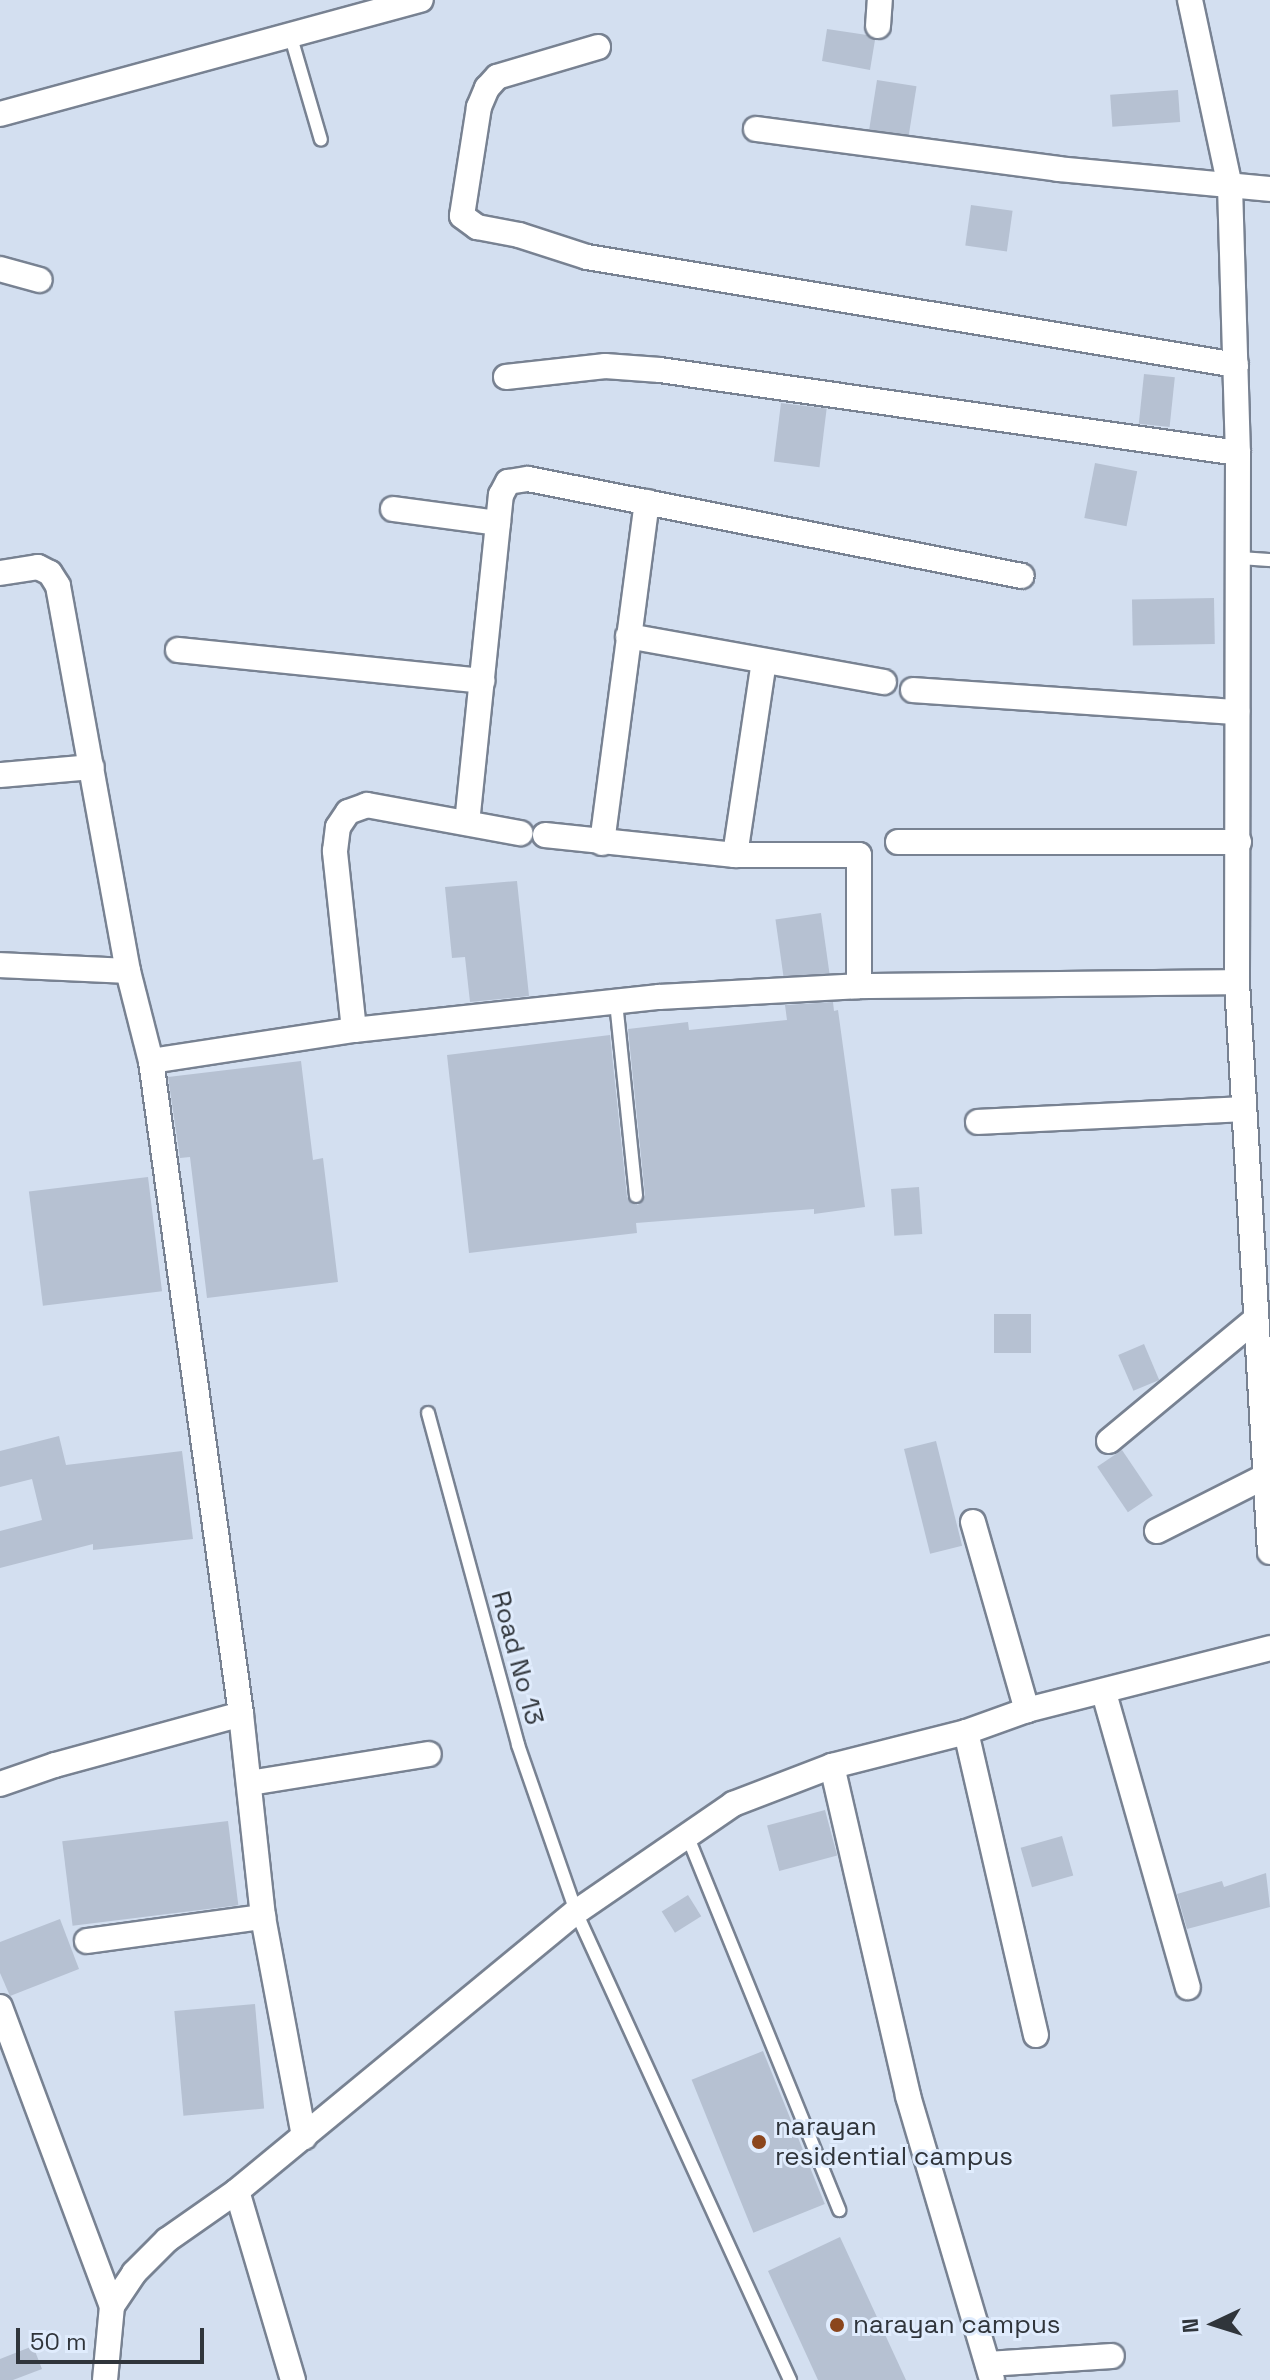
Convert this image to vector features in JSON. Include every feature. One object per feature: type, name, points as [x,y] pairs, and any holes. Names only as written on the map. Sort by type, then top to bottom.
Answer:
[{"type":"street","points":[[0,114],[421,0]]},
{"type":"street","points":[[878,26],[880,0]]},
{"type":"street","points":[[1190,0],[1230,186],[1239,558],[1237,982],[1268,1475],[1270,1552]]},
{"type":"street","points":[[598,47],[497,77],[487,88],[479,107],[462,216],[477,227],[519,235],[587,257],[1236,365]]},
{"type":"street","points":[[756,129],[1058,169],[1270,189]]},
{"type":"street","points":[[0,269],[40,280]]},
{"type":"street","points":[[506,377],[605,366],[660,370],[1238,453]]},
{"type":"street","points":[[467,823],[498,523],[504,486],[515,480],[528,479],[1022,576]]},
{"type":"street","points":[[602,843],[647,502]]},
{"type":"street","points":[[393,509],[498,523]]},
{"type":"street","points":[[0,573],[38,567],[50,573],[58,586],[128,971],[151,1061],[241,1714],[263,1917],[304,2137]]},
{"type":"street","points":[[628,636],[884,682]]},
{"type":"street","points":[[178,650],[482,681]]},
{"type":"street","points":[[735,855],[764,661]]},
{"type":"street","points":[[913,690],[1237,712]]},
{"type":"street","points":[[0,775],[92,767]]},
{"type":"street","points":[[354,1030],[335,851],[338,827],[348,812],[367,805],[520,833]]},
{"type":"street","points":[[545,835],[735,855],[859,855],[859,986]]},
{"type":"street","points":[[898,842],[1239,842]]},
{"type":"street","points":[[0,965],[128,971]]},
{"type":"street","points":[[151,1061],[354,1030],[616,1002],[859,986],[1237,982]]},
{"type":"street","points":[[978,1122],[1244,1109]]},
{"type":"street","points":[[1109,1441],[1256,1319]]},
{"type":"street","points":[[1157,1531],[1268,1475]]},
{"type":"street","points":[[973,1522],[1027,1710]]},
{"type":"street","points":[[112,2306],[134,2273],[167,2240],[237,2191],[576,1912],[733,1804],[832,1766],[966,1732],[1027,1710],[1104,1693],[1270,1648]]},
{"type":"street","points":[[1104,1693],[1188,1987]]},
{"type":"street","points":[[0,1784],[55,1765],[241,1714]]},
{"type":"street","points":[[966,1732],[1036,2035]]},
{"type":"street","points":[[250,1783],[429,1754]]},
{"type":"street","points":[[832,1766],[908,2096],[990,2372],[1112,2356]]},
{"type":"street","points":[[87,1941],[263,1917]]},
{"type":"street","points":[[0,2007],[112,2306],[105,2380]]},
{"type":"street","points":[[237,2191],[293,2380]]},
{"type":"lane","points":[[290,34],[321,140]]},
{"type":"lane","points":[[1239,558],[1270,560]]},
{"type":"lane","points":[[616,1002],[636,1196]]},
{"type":"lane","name":"Road No 13","points":[[428,1413],[518,1745],[576,1912],[790,2380]]},
{"type":"lane","points":[[687,1835],[839,2210]]},
{"type":"building","points":[[827,29],[867,35],[875,40],[870,70],[822,61]]},
{"type":"building","points":[[877,80],[917,86],[909,136],[869,129]]},
{"type":"building","points":[[1178,90],[1180,122],[1112,127],[1110,95]]},
{"type":"building","points":[[971,205],[1013,211],[1007,251],[965,246]]},
{"type":"building","points":[[1144,374],[1175,377],[1170,427],[1139,424]]},
{"type":"building","points":[[781,403],[827,409],[819,467],[774,462]]},
{"type":"building","points":[[1095,463],[1137,471],[1127,526],[1084,518]]},
{"type":"building","points":[[1214,598],[1215,644],[1133,645],[1132,599]]},
{"type":"building","points":[[517,881],[529,996],[470,1002],[465,957],[452,958],[445,887]]},
{"type":"building","points":[[821,913],[829,973],[784,980],[775,919]]},
{"type":"building","points":[[833,1002],[834,1011],[838,1010],[865,1207],[814,1214],[814,1209],[636,1223],[637,1233],[469,1253],[447,1055],[610,1035],[627,1197],[638,1205],[645,1195],[628,1029],[688,1022],[689,1030],[787,1020],[785,1005]]},
{"type":"building","points":[[301,1061],[313,1160],[323,1158],[338,1282],[207,1298],[190,1157],[180,1158],[168,1077]]},
{"type":"building","points":[[148,1177],[162,1291],[43,1306],[29,1192]]},
{"type":"building","points":[[919,1187],[922,1234],[894,1236],[891,1189]]},
{"type":"building","points":[[994,1314],[1031,1314],[1031,1353],[994,1353]]},
{"type":"building","points":[[1144,1344],[1159,1380],[1133,1391],[1118,1355]]},
{"type":"building","points":[[59,1436],[66,1465],[182,1451],[193,1539],[93,1550],[93,1544],[0,1568],[0,1531],[42,1520],[32,1479],[0,1487],[0,1451]]},
{"type":"building","points":[[936,1441],[962,1546],[930,1554],[904,1449]]},
{"type":"building","points":[[1122,1450],[1153,1496],[1128,1512],[1097,1467]]},
{"type":"building","points":[[825,1810],[837,1855],[779,1871],[767,1826]]},
{"type":"building","points":[[228,1821],[238,1905],[73,1926],[62,1841]]},
{"type":"building","points":[[1062,1836],[1073,1875],[1032,1887],[1021,1848]]},
{"type":"building","points":[[1266,1873],[1270,1907],[1187,1929],[1177,1894],[1222,1881],[1224,1887]]},
{"type":"building","points":[[688,1895],[701,1916],[675,1933],[662,1911]]},
{"type":"building","points":[[60,1919],[79,1969],[10,1996],[0,1973],[0,1942]]},
{"type":"building","points":[[255,2004],[264,2109],[183,2116],[174,2011]]},
{"type":"building","name":"narayan residential campus","points":[[763,2051],[825,2204],[753,2233],[692,2080]]},
{"type":"building","name":"narayan campus","points":[[840,2237],[906,2380],[818,2380],[768,2271]]},
{"type":"building","points":[[33,2346],[42,2369],[13,2380],[0,2380],[0,2359]]},
{"type":"place","name":"narayan residential campus","points":[[759,2142]]},
{"type":"place","name":"narayan campus","points":[[837,2325]]}]
